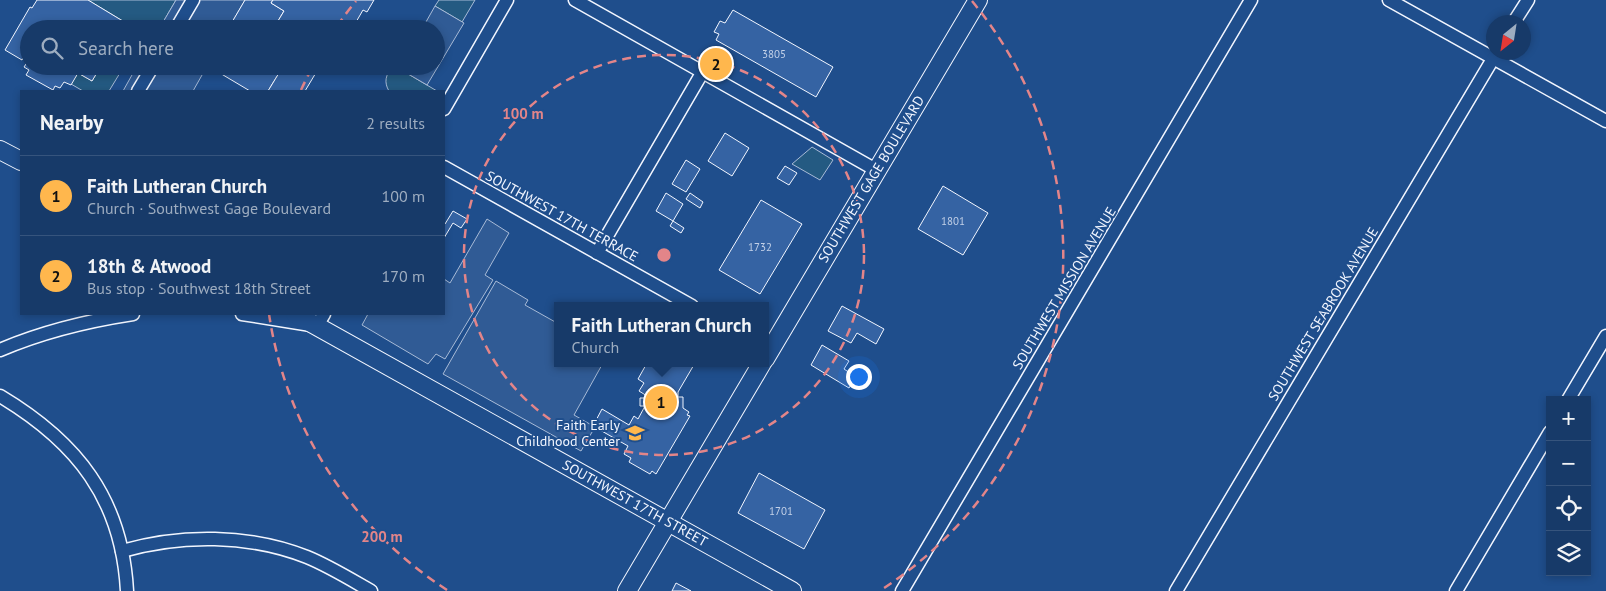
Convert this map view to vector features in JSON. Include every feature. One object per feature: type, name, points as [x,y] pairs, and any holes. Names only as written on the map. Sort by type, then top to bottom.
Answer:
[{"type":"main road","name":"SOUTHWEST GAGE BOULEVARD","points":[[769,348],[978,0]]},
{"type":"main road","points":[[0,150],[20,160]]},
{"type":"main road","name":"SOUTHWEST 17TH STREET","points":[[299,315],[320,320],[792,591]]},
{"type":"main road","name":"SOUTHWEST GAGE BOULEVARD","points":[[627,591],[758,367]]},
{"type":"street","points":[[181,20],[193,0]]},
{"type":"street","points":[[445,107],[507,0]]},
{"type":"street","points":[[575,0],[876,170]]},
{"type":"street","name":"SOUTHWEST MISSION AVENUE","points":[[902,591],[1251,0]]},
{"type":"street","points":[[1389,0],[1486,50]]},
{"type":"street","points":[[1518,15],[1528,0]]},
{"type":"street","name":"SOUTHWEST SEABROOK AVENUE","points":[[1176,591],[1492,60]]},
{"type":"street","points":[[1503,60],[1606,121]]},
{"type":"street","points":[[597,253],[702,73]]},
{"type":"street","points":[[139,90],[148,75]]},
{"type":"street","name":"SOUTHWEST 17TH TERRACE","points":[[445,169],[685,302]]},
{"type":"street","points":[[0,350],[17,343],[88,322],[126,315]]},
{"type":"street","points":[[255,315],[320,320]]},
{"type":"street","points":[[1570,396],[1606,336]]},
{"type":"street","points":[[0,396],[22,408],[50,430],[69,449],[100,490],[115,522],[122,551],[126,591]]},
{"type":"street","points":[[1456,591],[1546,439]]},
{"type":"street","points":[[122,551],[142,545],[177,540],[213,538],[245,541],[304,556],[371,591]]},
{"type":"shaded area","points":[[88,0],[176,0],[164,20],[121,20]]},
{"type":"shaded area","points":[[176,0],[245,0],[233,20],[164,20]]},
{"type":"shaded area","points":[[439,0],[475,0],[462,22],[435,6]]},
{"type":"shaded area","points":[[435,6],[464,23],[445,55],[445,20],[427,20]]},
{"type":"shaded area","points":[[77,75],[82,75],[92,81],[96,75],[119,75],[110,90],[81,90],[71,84]]},
{"type":"shaded area","points":[[132,75],[202,75],[194,90],[124,90]]},
{"type":"shaded area","points":[[387,75],[410,75],[435,90],[388,90],[386,79]]},
{"type":"shaded area","points":[[410,75],[433,75],[427,85]]},
{"type":"shaded area","points":[[812,147],[833,160],[820,180],[792,164]]},
{"type":"shaded area","points":[[487,219],[509,233],[485,275],[493,280],[445,359],[436,354],[428,364],[362,325],[367,315],[445,315],[445,280],[450,283]]},
{"type":"shaded area","points":[[496,281],[528,300],[525,305],[554,321],[554,367],[601,367],[574,415],[595,427],[581,451],[443,374]]},
{"type":"building","points":[[37,0],[88,0],[121,20],[22,20],[30,7],[32,8]]},
{"type":"building","points":[[245,0],[273,0],[271,3],[284,11],[278,20],[233,20]]},
{"type":"building","points":[[273,0],[374,0],[367,12],[363,10],[357,20],[279,20],[284,11],[271,3]]},
{"type":"building","points":[[733,10],[833,67],[816,97],[716,40],[719,34],[714,32],[720,21],[725,23]]},
{"type":"building","points":[[20,24],[20,59],[5,50]]},
{"type":"building","points":[[26,75],[77,75],[71,85],[64,82],[60,88],[55,86],[53,90]]},
{"type":"building","points":[[82,75],[96,75],[92,81]]},
{"type":"building","points":[[223,75],[278,75],[269,90],[248,90]]},
{"type":"building","points":[[278,75],[315,75],[306,90],[269,90]]},
{"type":"building","points":[[725,133],[749,148],[732,176],[708,161]]},
{"type":"building","points":[[686,160],[700,169],[686,192],[672,184]]},
{"type":"building","points":[[785,166],[797,173],[789,185],[777,178]]},
{"type":"building","points":[[943,186],[988,213],[963,255],[918,229]]},
{"type":"building","points":[[666,193],[683,204],[673,221],[656,211]]},
{"type":"building","points":[[690,193],[703,202],[700,208],[686,199]]},
{"type":"building","points":[[761,200],[802,224],[760,294],[719,270]]},
{"type":"building","points":[[453,211],[467,219],[461,228],[453,223],[445,236],[445,224]]},
{"type":"building","points":[[673,221],[684,228],[681,233],[670,226]]},
{"type":"building","points":[[842,306],[884,329],[876,344],[857,333],[851,343],[828,331]]},
{"type":"building","points":[[822,345],[849,361],[844,369],[856,377],[849,388],[811,365]]},
{"type":"building","points":[[645,367],[693,367],[678,392],[678,397],[683,397],[683,408],[689,412],[687,415],[690,416],[656,474],[652,471],[650,474],[629,462],[631,458],[624,454],[628,446],[593,426],[602,409],[629,425],[634,416],[638,419],[645,406],[640,406],[640,398],[647,398],[647,396],[639,391],[644,383],[638,379]]},
{"type":"building","points":[[759,473],[825,510],[804,549],[738,513]]},
{"type":"building","points":[[676,583],[691,591],[672,591]]},
{"type":"place","name":"18th & Atwood","points":[[716,64]]},
{"type":"place","name":"Faith Lutheran Church","points":[[661,402]]},
{"type":"place","name":"Faith Early Childhood Center","points":[[635,433]]}]
